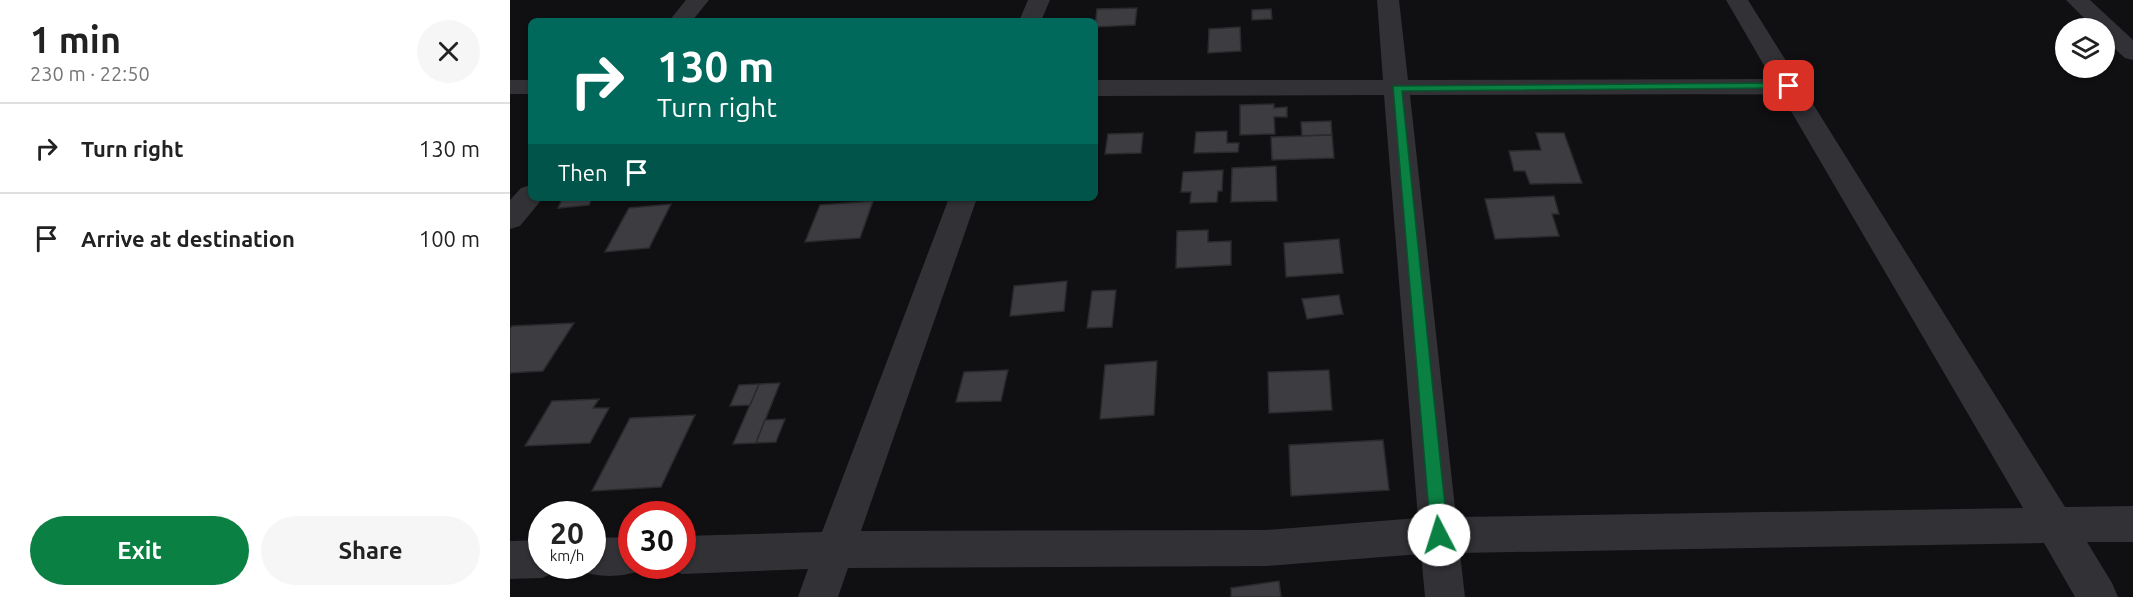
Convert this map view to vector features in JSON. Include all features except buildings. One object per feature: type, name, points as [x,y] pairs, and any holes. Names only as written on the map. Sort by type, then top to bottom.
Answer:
[{"type":"street","points":[[683,18],[699,0]]},
{"type":"street","points":[[1031,18],[1039,0]]},
{"type":"street","points":[[1388,0],[1445,597]]},
{"type":"street","points":[[1737,0],[2098,597]]},
{"type":"street","points":[[2077,0],[2133,53]]},
{"type":"street","points":[[1098,88],[1789,86]]},
{"type":"street","points":[[510,87],[528,87]]},
{"type":"street","points":[[510,219],[528,198]]},
{"type":"street","points":[[818,597],[962,201]]},
{"type":"street","points":[[696,555],[835,550],[1267,548],[1439,535],[2133,524]]},
{"type":"street","points":[[510,560],[528,559]]},
{"type":"route","points":[[1439,535],[1396,88],[1789,86]]}]
